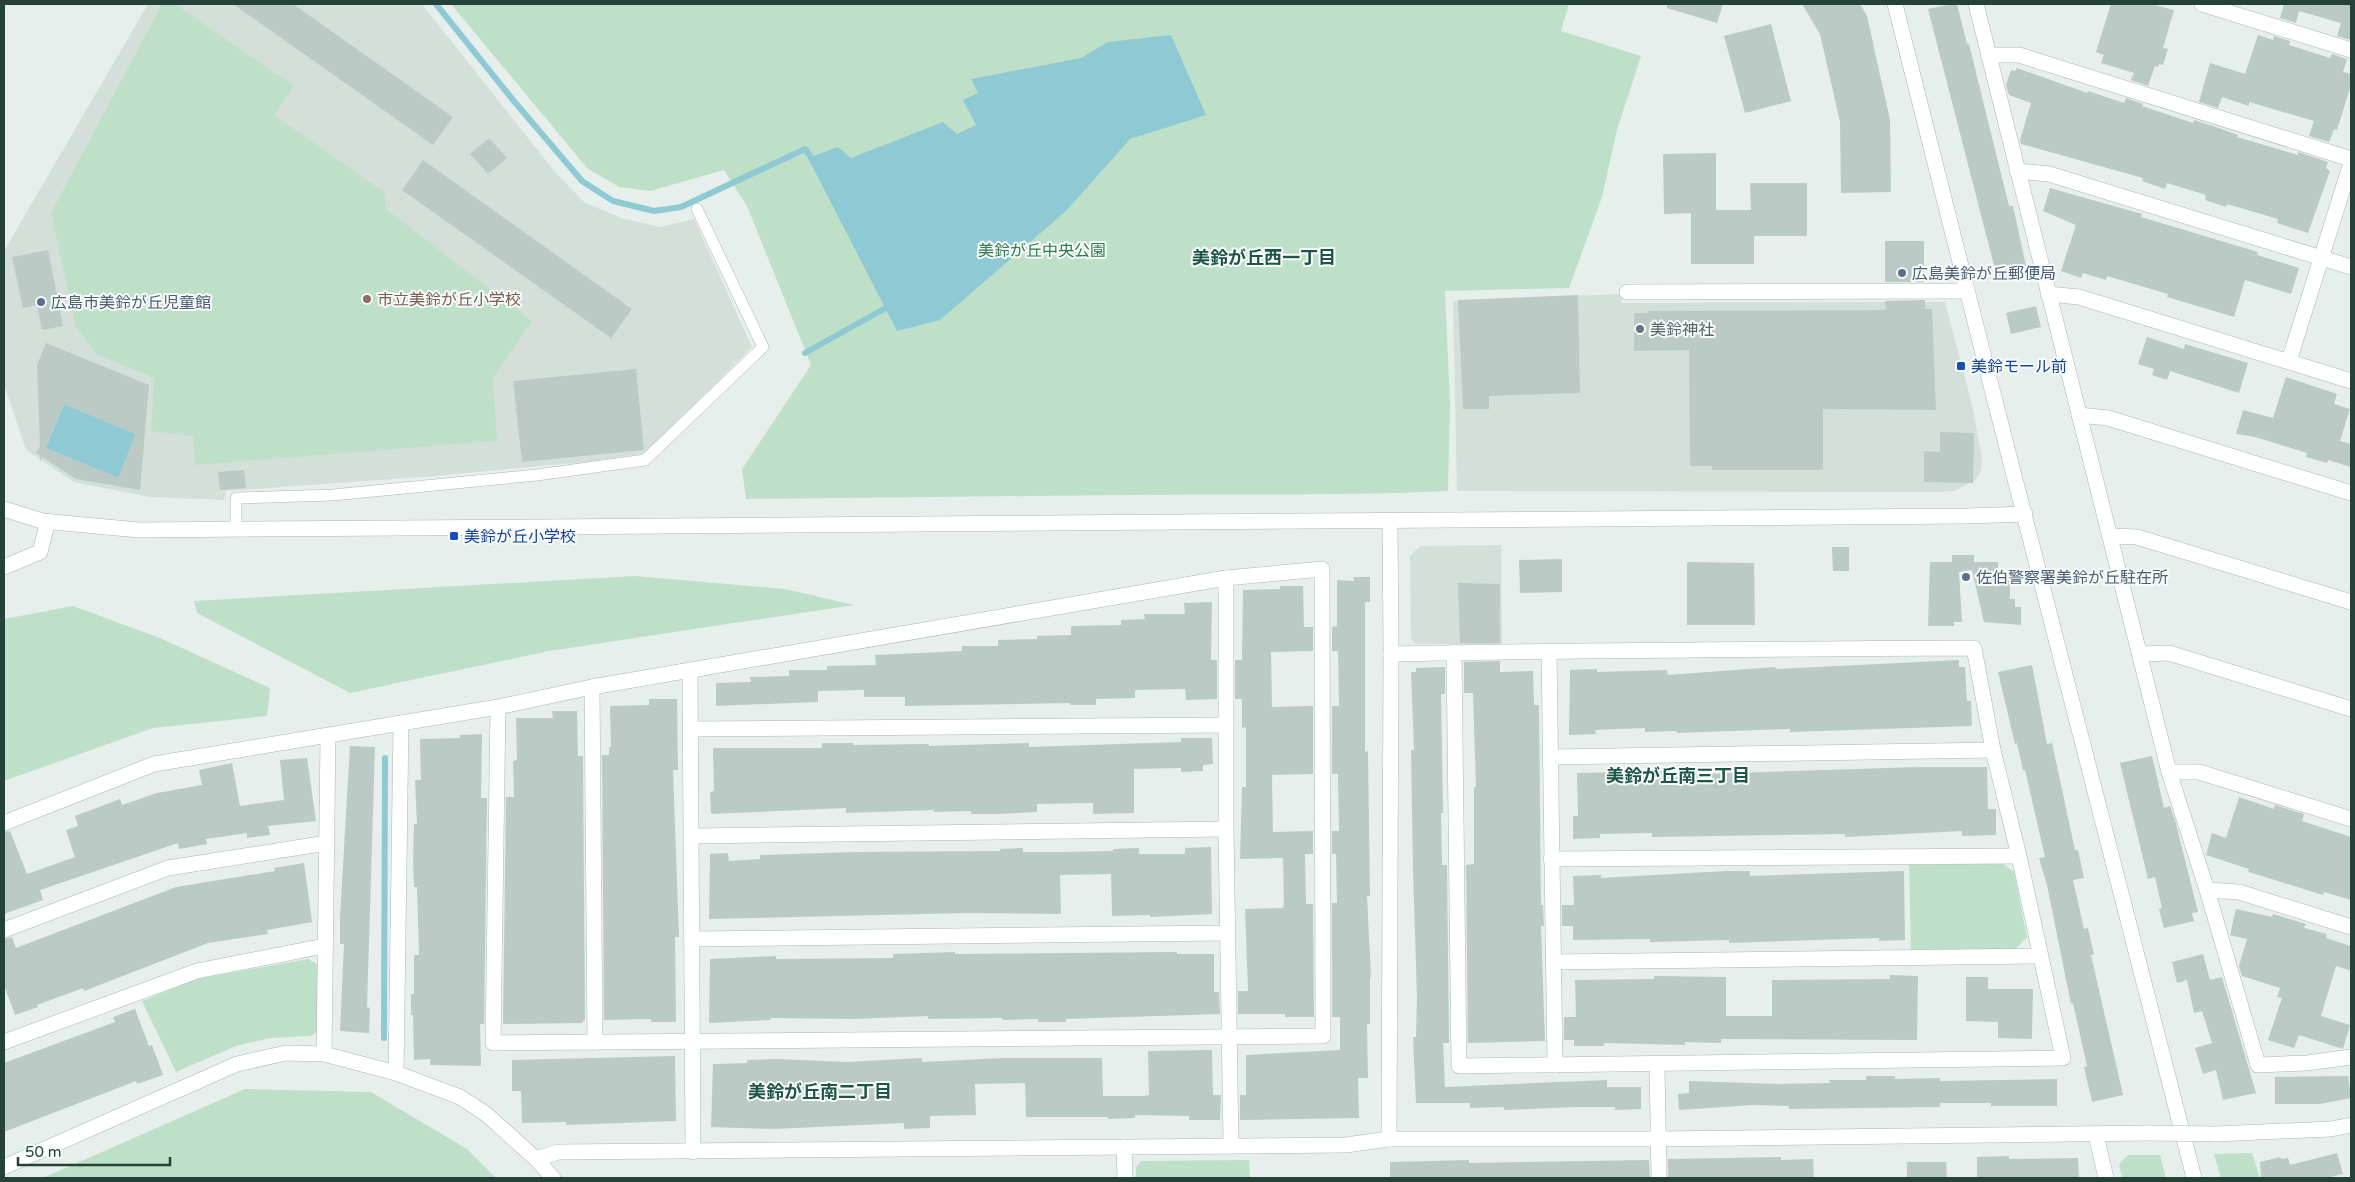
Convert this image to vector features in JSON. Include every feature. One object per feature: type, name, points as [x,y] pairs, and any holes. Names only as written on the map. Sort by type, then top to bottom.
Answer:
[{"type":"street","points":[[1895,4],[1966,291],[2025,514],[2194,1178]]},
{"type":"street","points":[[1976,4],[2169,772],[2207,890],[2258,1065],[2307,1063],[2351,1057]]},
{"type":"street","points":[[2202,4],[2351,50]]},
{"type":"street","points":[[1988,55],[2019,55],[2351,159]]},
{"type":"street","points":[[2289,362],[2351,163]]},
{"type":"street","points":[[2017,171],[2049,174],[2351,267]]},
{"type":"street","points":[[1627,292],[1966,291]]},
{"type":"street","points":[[2048,294],[2079,297],[2351,381]]},
{"type":"street","points":[[2079,415],[2108,418],[2351,493]]},
{"type":"street","points":[[4,509],[48,521],[139,530],[2025,514]]},
{"type":"street","points":[[1389,1140],[1390,520]]},
{"type":"street","points":[[4,568],[40,552],[48,521]]},
{"type":"street","points":[[2110,536],[2137,537],[2351,602]]},
{"type":"street","points":[[4,823],[154,764],[328,736],[498,706],[592,687],[1226,578],[1322,569],[1323,1036],[693,1043],[493,1043],[498,706]]},
{"type":"street","points":[[1226,578],[1226,829],[1231,1146]]},
{"type":"street","points":[[1391,654],[1454,652],[1548,651],[1974,648],[1993,750],[2019,856],[2063,1058],[1657,1065],[1459,1066],[1454,652]]},
{"type":"street","points":[[1548,651],[1555,1065]]},
{"type":"street","points":[[2140,654],[2169,653],[2351,709]]},
{"type":"street","points":[[690,671],[693,836],[693,1152]]},
{"type":"street","points":[[592,687],[595,1042]]},
{"type":"street","points":[[396,1073],[401,723]]},
{"type":"street","points":[[692,729],[1226,725]]},
{"type":"street","points":[[324,1054],[328,736]]},
{"type":"street","points":[[1550,757],[1993,750]]},
{"type":"street","points":[[2169,772],[2199,772],[2351,819]]},
{"type":"street","points":[[693,836],[1226,829]]},
{"type":"street","points":[[4,930],[168,868],[327,843]]},
{"type":"street","points":[[1551,859],[2019,856]]},
{"type":"street","points":[[2207,890],[2239,892],[2351,927]]},
{"type":"street","points":[[692,939],[1227,933]]},
{"type":"street","points":[[4,1042],[197,971],[324,946]]},
{"type":"street","points":[[1553,962],[2040,956]]},
{"type":"street","points":[[4,1167],[237,1064],[286,1053],[324,1054],[396,1073],[460,1097],[486,1114],[536,1159],[553,1178]]},
{"type":"street","points":[[1657,1065],[1659,1178]]},
{"type":"street","points":[[536,1159],[558,1152],[1346,1145],[1389,1140],[2215,1134],[2331,1129],[2351,1125]]},
{"type":"street","points":[[2096,1135],[2106,1178]]},
{"type":"street","points":[[1124,1147],[1125,1178]]},
{"type":"lane","points":[[236,529],[236,498],[343,494],[537,475],[645,460],[763,347],[697,208]]},
{"type":"shaded area","name":"市立美鈴が丘小学校","points":[[148,4],[422,4],[555,172],[585,203],[622,218],[660,227],[694,219],[752,347],[646,453],[594,461],[435,476],[226,491],[224,500],[150,497],[74,482],[26,450],[4,384],[4,251]]},
{"type":"shaded area","points":[[1621,294],[1622,303],[1945,302],[1972,405],[1982,458],[1981,470],[1977,479],[1954,491],[1938,492],[1457,491],[1453,301]]},
{"type":"shaded area","points":[[1501,545],[1502,644],[1416,644],[1411,639],[1410,556],[1420,546]]},
{"type":"green space","points":[[162,4],[175,4],[294,86],[274,115],[384,192],[386,209],[532,321],[493,378],[497,441],[195,465],[193,436],[151,431],[154,378],[96,354],[76,327],[51,213]]},
{"type":"green space","name":"美鈴が丘中央公園","points":[[451,4],[1569,4],[1561,31],[1641,56],[1617,130],[1602,197],[1569,288],[1445,291],[1450,403],[1448,491],[1331,494],[746,499],[742,469],[811,365],[747,206],[724,170],[650,191],[619,187],[587,168]]},
{"type":"green space","points":[[635,576],[785,589],[854,605],[549,651],[350,693],[197,613],[194,601]]},
{"type":"green space","points":[[73,606],[160,638],[270,688],[267,716],[153,728],[4,781],[4,619]]},
{"type":"green space","points":[[2002,863],[2014,872],[2027,937],[2016,949],[1911,950],[1909,865]]},
{"type":"green space","points":[[308,959],[317,964],[320,1029],[311,1036],[270,1038],[236,1046],[176,1072],[142,1001],[197,979]]},
{"type":"green space","points":[[245,1089],[371,1092],[467,1149],[496,1178],[43,1178]]},
{"type":"green space","points":[[2252,1153],[2260,1178],[2221,1178],[2214,1154]]},
{"type":"green space","points":[[2128,1155],[2160,1155],[2166,1178],[2122,1178],[2119,1164]]},
{"type":"green space","points":[[1249,1160],[1250,1178],[1136,1178],[1136,1167],[1141,1161]]},
{"type":"water","points":[[1171,35],[1206,115],[1130,139],[1066,211],[940,320],[897,331],[808,158],[838,147],[851,158],[943,122],[957,134],[976,125],[963,100],[978,93],[971,79],[1081,58],[1108,42]]},
{"type":"water","points":[[64,404],[136,434],[118,478],[46,448]]},
{"type":"building","points":[[233,4],[293,4],[453,117],[433,145]]},
{"type":"building","points":[[1667,4],[1723,4],[1717,23],[1667,8]]},
{"type":"building","points":[[1802,4],[1860,4],[1867,16],[1890,120],[1891,192],[1841,193],[1840,122],[1820,34]]},
{"type":"building","points":[[1957,4],[1967,44],[1969,44],[2009,206],[2013,206],[2026,266],[2017,268],[2018,272],[1997,277],[1928,9]]},
{"type":"building","points":[[2111,4],[2151,4],[2174,10],[2163,48],[2168,49],[2163,65],[2155,66],[2148,86],[2131,80],[2134,73],[2101,63],[2104,55],[2096,52]]},
{"type":"building","points":[[2284,4],[2351,4],[2351,40],[2337,36],[2341,23],[2299,11],[2296,23],[2280,18]]},
{"type":"building","points":[[1771,24],[1791,101],[1745,113],[1724,36]]},
{"type":"building","points":[[2258,35],[2273,40],[2274,36],[2290,41],[2289,45],[2330,58],[2332,54],[2347,59],[2343,72],[2351,74],[2351,85],[2337,130],[2334,129],[2329,142],[2309,136],[2314,121],[2249,102],[2249,106],[2222,97],[2218,108],[2199,102],[2210,63],[2245,74]]},
{"type":"building","points":[[2017,68],[2087,93],[2088,91],[2124,103],[2126,98],[2143,104],[2142,106],[2193,123],[2194,120],[2213,126],[2238,135],[2237,137],[2298,155],[2298,152],[2328,162],[2326,168],[2330,171],[2308,233],[2277,223],[2278,219],[2227,204],[2226,207],[2205,200],[2206,195],[2167,183],[2165,189],[2142,181],[2143,178],[2021,144],[2020,140],[2031,103],[2009,95],[2006,85],[2011,70],[2015,71]]},
{"type":"building","points":[[489,138],[507,158],[488,174],[470,154]]},
{"type":"building","points":[[1716,153],[1716,210],[1751,210],[1750,183],[1807,183],[1807,236],[1754,236],[1754,264],[1691,264],[1691,213],[1664,214],[1663,154]]},
{"type":"building","points":[[423,160],[632,309],[611,338],[402,190]]},
{"type":"building","points":[[2050,188],[2142,214],[2141,217],[2258,252],[2257,255],[2299,268],[2291,294],[2245,280],[2234,317],[2167,297],[2168,294],[2107,276],[2106,280],[2083,273],[2081,278],[2061,271],[2076,225],[2043,211]]},
{"type":"building","points":[[1885,241],[1924,241],[1924,282],[1885,282]]},
{"type":"building","points":[[48,250],[63,326],[42,330],[37,305],[23,308],[12,257]]},
{"type":"building","points":[[1578,295],[1580,393],[1489,396],[1489,409],[1463,409],[1458,300]]},
{"type":"building","points":[[1925,300],[1925,309],[1932,309],[1936,410],[1823,409],[1823,470],[1712,470],[1712,466],[1690,466],[1689,350],[1634,351],[1634,313],[1648,313],[1648,311],[1886,310],[1885,301]]},
{"type":"building","points":[[2036,306],[2041,327],[2011,334],[2006,313]]},
{"type":"building","points":[[2147,337],[2184,349],[2185,344],[2248,363],[2239,393],[2170,371],[2167,380],[2152,375],[2154,369],[2138,364]]},
{"type":"building","points":[[46,343],[149,385],[140,490],[76,479],[42,457],[40,462],[40,455],[36,453],[40,447],[37,365]],"holes":[[[64,404],[136,434],[118,478],[46,448]]]},
{"type":"building","points":[[636,369],[644,450],[522,462],[513,381]]},
{"type":"building","points":[[2286,377],[2337,394],[2334,404],[2350,409],[2340,441],[2351,444],[2351,467],[2328,460],[2327,463],[2306,457],[2307,453],[2255,437],[2236,434],[2243,410],[2273,418]]},
{"type":"building","points":[[1940,432],[1974,433],[1973,483],[1924,482],[1924,451],[1940,452]]},
{"type":"building","points":[[244,470],[246,488],[220,490],[218,472]]},
{"type":"building","points":[[1832,547],[1849,547],[1849,571],[1833,571]]},
{"type":"building","points":[[1952,555],[1974,555],[1974,562],[1998,562],[1998,572],[2010,573],[2010,599],[2015,599],[2015,607],[2021,607],[2021,625],[1984,622],[1972,570],[1959,572],[1962,622],[1954,622],[1954,626],[1928,626],[1930,562],[1952,562]]},
{"type":"building","points":[[1562,559],[1562,592],[1520,593],[1519,560]]},
{"type":"building","points":[[1687,562],[1754,563],[1755,625],[1687,625]]},
{"type":"building","points":[[1354,577],[1370,577],[1370,602],[1365,602],[1365,752],[1368,751],[1370,896],[1367,896],[1371,977],[1370,1024],[1367,1024],[1368,1078],[1358,1078],[1359,1118],[1240,1120],[1240,1095],[1246,1095],[1246,1055],[1340,1050],[1340,1017],[1332,1017],[1332,903],[1337,903],[1336,854],[1332,854],[1332,831],[1339,831],[1338,774],[1332,774],[1332,706],[1339,706],[1338,651],[1332,651],[1332,627],[1337,626],[1337,580],[1354,581]]},
{"type":"building","points":[[1458,583],[1500,584],[1500,643],[1460,643]]},
{"type":"building","points":[[1280,586],[1303,586],[1304,627],[1313,627],[1313,651],[1271,652],[1272,707],[1313,706],[1313,774],[1272,775],[1273,832],[1313,831],[1313,854],[1305,854],[1306,904],[1313,904],[1314,1017],[1285,1017],[1285,1014],[1238,1014],[1238,991],[1248,991],[1245,909],[1283,908],[1284,904],[1283,858],[1240,859],[1242,787],[1246,787],[1246,727],[1242,728],[1242,699],[1235,699],[1235,660],[1242,660],[1243,590],[1280,589]]},
{"type":"building","points":[[1212,602],[1211,660],[1217,660],[1217,699],[1186,700],[1185,689],[1135,690],[1135,698],[1096,699],[1096,705],[1070,705],[1070,703],[905,706],[905,697],[864,697],[864,690],[818,691],[818,702],[716,706],[716,683],[751,682],[750,677],[789,676],[789,670],[827,670],[827,666],[876,665],[875,655],[962,651],[962,646],[998,646],[998,640],[1037,639],[1037,636],[1071,635],[1071,626],[1121,625],[1121,620],[1145,619],[1144,614],[1185,614],[1184,603]]},
{"type":"building","points":[[1959,660],[1959,667],[1965,667],[1967,701],[1971,701],[1972,726],[1790,732],[1790,729],[1677,733],[1677,731],[1645,732],[1645,728],[1595,730],[1596,734],[1569,735],[1570,670],[1597,669],[1597,672],[1667,670],[1668,675],[1775,667],[1776,669]]},
{"type":"building","points":[[1500,661],[1500,672],[1533,671],[1534,705],[1539,705],[1541,905],[1543,905],[1544,926],[1541,926],[1545,1041],[1468,1043],[1466,865],[1474,864],[1474,787],[1476,787],[1473,693],[1464,693],[1464,662]]},
{"type":"building","points":[[2032,665],[2047,744],[2052,743],[2075,850],[2078,850],[2084,878],[2073,880],[2084,929],[2088,928],[2094,954],[2091,955],[2123,1095],[2092,1102],[2084,1067],[2087,1066],[2073,1003],[2071,1004],[2047,885],[2039,858],[2045,857],[2025,770],[2023,770],[2017,743],[2015,744],[1998,672]]},
{"type":"building","points":[[1445,667],[1445,694],[1441,694],[1443,813],[1441,813],[1442,865],[1447,865],[1449,1043],[1443,1043],[1445,1087],[1607,1080],[1607,1087],[1641,1087],[1641,1109],[1615,1110],[1615,1107],[1574,1107],[1504,1110],[1504,1107],[1470,1108],[1470,1103],[1416,1103],[1413,1037],[1416,1037],[1417,997],[1413,870],[1411,750],[1414,750],[1411,672],[1416,672],[1416,668]]},
{"type":"building","points":[[649,699],[677,699],[678,770],[673,770],[679,937],[675,937],[676,1022],[651,1022],[651,1019],[604,1020],[602,755],[609,755],[609,747],[611,747],[610,706],[649,705]]},
{"type":"building","points":[[552,711],[577,711],[578,756],[583,756],[585,1020],[583,1023],[503,1024],[506,797],[514,797],[513,761],[517,760],[516,718],[553,718]]},
{"type":"building","points":[[482,734],[481,798],[487,798],[484,1024],[480,1024],[481,1066],[430,1065],[430,1059],[414,1060],[413,1015],[411,1015],[411,994],[414,994],[414,955],[419,955],[417,887],[414,887],[413,862],[414,824],[417,824],[415,780],[421,780],[420,739],[460,738],[460,735]]},
{"type":"building","points":[[1181,738],[1212,738],[1213,764],[1203,765],[1203,771],[1181,772],[1181,768],[1134,769],[1134,813],[1093,814],[1093,803],[1037,804],[1037,812],[999,814],[971,814],[971,811],[934,812],[934,810],[846,813],[846,808],[711,814],[710,792],[714,791],[713,748],[822,748],[822,743],[853,743],[853,745],[929,744],[929,746],[1029,743],[1029,747],[1181,742]]},
{"type":"building","points":[[350,746],[375,747],[367,1007],[370,1008],[369,1033],[340,1031],[344,944],[340,944],[340,917]]},
{"type":"building","points":[[2152,756],[2164,808],[2170,806],[2175,820],[2198,912],[2192,913],[2194,921],[2164,928],[2159,909],[2162,908],[2155,877],[2148,879],[2120,763]]},
{"type":"building","points":[[307,758],[316,821],[268,826],[270,835],[247,838],[247,833],[206,839],[207,844],[179,849],[178,843],[40,890],[43,900],[4,914],[4,832],[10,831],[27,874],[75,857],[66,830],[78,826],[75,816],[120,799],[122,805],[157,793],[202,785],[199,770],[232,763],[240,806],[284,800],[280,760]]},
{"type":"building","points":[[1919,767],[1987,767],[1988,809],[1996,809],[1996,835],[1962,836],[1962,831],[1845,837],[1845,834],[1652,837],[1652,833],[1600,834],[1600,838],[1573,839],[1573,816],[1578,816],[1577,773],[1672,771],[1672,775]]},
{"type":"building","points":[[2239,797],[2274,809],[2275,805],[2304,814],[2302,821],[2351,837],[2351,900],[2324,892],[2323,895],[2248,872],[2249,869],[2206,855],[2212,833],[2226,838]]},
{"type":"building","points":[[1211,847],[1212,914],[1150,917],[1150,915],[1112,916],[1111,874],[1060,875],[1061,914],[968,913],[709,919],[710,854],[728,853],[729,861],[760,859],[760,855],[1000,851],[1000,849],[1023,848],[1023,852],[1064,852],[1113,851],[1113,849],[1139,848],[1139,854],[1185,854],[1185,848]]},
{"type":"building","points":[[304,863],[312,922],[267,930],[268,934],[208,943],[84,991],[83,988],[37,1005],[38,1007],[15,1015],[4,985],[4,939],[12,937],[16,948],[176,887],[275,871],[274,868]]},
{"type":"building","points":[[1750,871],[1750,876],[1904,871],[1905,940],[1879,941],[1879,938],[1729,943],[1729,940],[1650,942],[1650,939],[1573,940],[1573,926],[1562,926],[1562,905],[1574,905],[1573,876],[1601,875],[1601,878]]},
{"type":"building","points":[[2236,909],[2272,917],[2273,914],[2306,924],[2304,928],[2327,934],[2326,938],[2351,946],[2351,971],[2336,966],[2321,1016],[2350,1025],[2343,1049],[2299,1035],[2294,1048],[2268,1040],[2282,998],[2277,997],[2280,988],[2242,976],[2239,966],[2247,939],[2230,935]]},
{"type":"building","points":[[955,952],[955,954],[1177,952],[1177,954],[1214,954],[1214,992],[1219,992],[1220,1014],[1066,1019],[1066,1022],[1038,1022],[1038,1019],[1002,1020],[1002,1018],[928,1019],[928,1016],[855,1019],[770,1018],[771,1020],[709,1023],[710,959],[776,956],[776,959],[893,958],[893,954]]},
{"type":"building","points":[[2203,954],[2210,980],[2222,977],[2256,1093],[2223,1100],[2216,1070],[2203,1074],[2195,1048],[2212,1043],[2202,1011],[2194,1013],[2187,980],[2177,983],[2172,962]]},
{"type":"building","points":[[1890,975],[1918,976],[1917,1040],[1721,1039],[1721,1043],[1685,1042],[1685,1045],[1604,1043],[1604,1046],[1574,1046],[1574,1040],[1564,1040],[1564,1017],[1576,1017],[1575,980],[1654,979],[1654,976],[1726,977],[1726,1016],[1772,1016],[1772,980],[1890,979]]},
{"type":"building","points":[[1966,977],[1988,977],[1988,989],[2033,989],[2032,1039],[1998,1038],[1998,1022],[1966,1021]]},
{"type":"building","points":[[135,1009],[149,1046],[152,1045],[163,1075],[137,1084],[136,1081],[4,1132],[4,1063],[115,1022],[113,1017]]},
{"type":"building","points":[[1212,1050],[1213,1095],[1221,1095],[1220,1120],[1189,1120],[1189,1116],[1135,1115],[1135,1118],[1108,1119],[1108,1117],[1026,1117],[1025,1083],[975,1084],[976,1115],[930,1116],[930,1128],[904,1129],[904,1123],[774,1129],[711,1127],[713,1064],[747,1063],[747,1060],[776,1059],[848,1062],[922,1058],[922,1062],[1003,1058],[1102,1058],[1103,1096],[1144,1096],[1149,1095],[1148,1051]]},
{"type":"building","points":[[675,1056],[676,1121],[566,1125],[566,1122],[522,1123],[521,1091],[512,1091],[512,1060]]},
{"type":"building","points":[[1866,1076],[1895,1076],[1895,1079],[1940,1078],[1940,1081],[2057,1079],[2057,1106],[1991,1106],[1991,1103],[1940,1103],[1940,1107],[1789,1109],[1789,1106],[1753,1105],[1679,1110],[1678,1094],[1689,1093],[1689,1081],[1778,1084],[1830,1083],[1829,1080],[1866,1080]]},
{"type":"building","points":[[2348,1076],[2351,1098],[2320,1104],[2275,1104],[2275,1077]]},
{"type":"building","points":[[2337,1153],[2343,1174],[2326,1178],[2261,1178],[2260,1162],[2280,1157],[2281,1159],[2288,1158],[2290,1165]]},
{"type":"building","points":[[2009,1156],[2009,1159],[2078,1158],[2079,1178],[1977,1178],[1977,1157]]},
{"type":"building","points":[[1781,1157],[1781,1160],[1813,1159],[1814,1178],[1668,1178],[1668,1159]]},
{"type":"building","points":[[1469,1160],[1469,1163],[1649,1160],[1650,1178],[1390,1178],[1390,1162]]},
{"type":"building","points":[[1907,1162],[1946,1162],[1947,1178],[1907,1178]]},
{"type":"waterway","points":[[436,4],[513,100],[582,181],[613,201],[654,211],[681,207],[805,149],[815,163]]},
{"type":"waterway","points":[[805,353],[891,305]]},
{"type":"waterway","points":[[384,1038],[385,758]]},
{"type":"place","name":"広島美鈴が丘郵便局","points":[[1902,273]]},
{"type":"place","name":"市立美鈴が丘小学校","points":[[367,299]]},
{"type":"place","name":"広島市美鈴が丘児童館","points":[[41,302]]},
{"type":"place","name":"美鈴神社","points":[[1640,329]]},
{"type":"place","name":"美鈴モール前","points":[[1961,366]]},
{"type":"place","name":"美鈴が丘小学校","points":[[454,536]]},
{"type":"place","name":"佐伯警察署美鈴が丘駐在所","points":[[1966,577]]},
{"type":"district","name":"美鈴が丘西一丁目","points":[[1264,258]]},
{"type":"district","name":"美鈴が丘南三丁目","points":[[1678,776]]},
{"type":"district","name":"美鈴が丘南二丁目","points":[[820,1092]]}]
